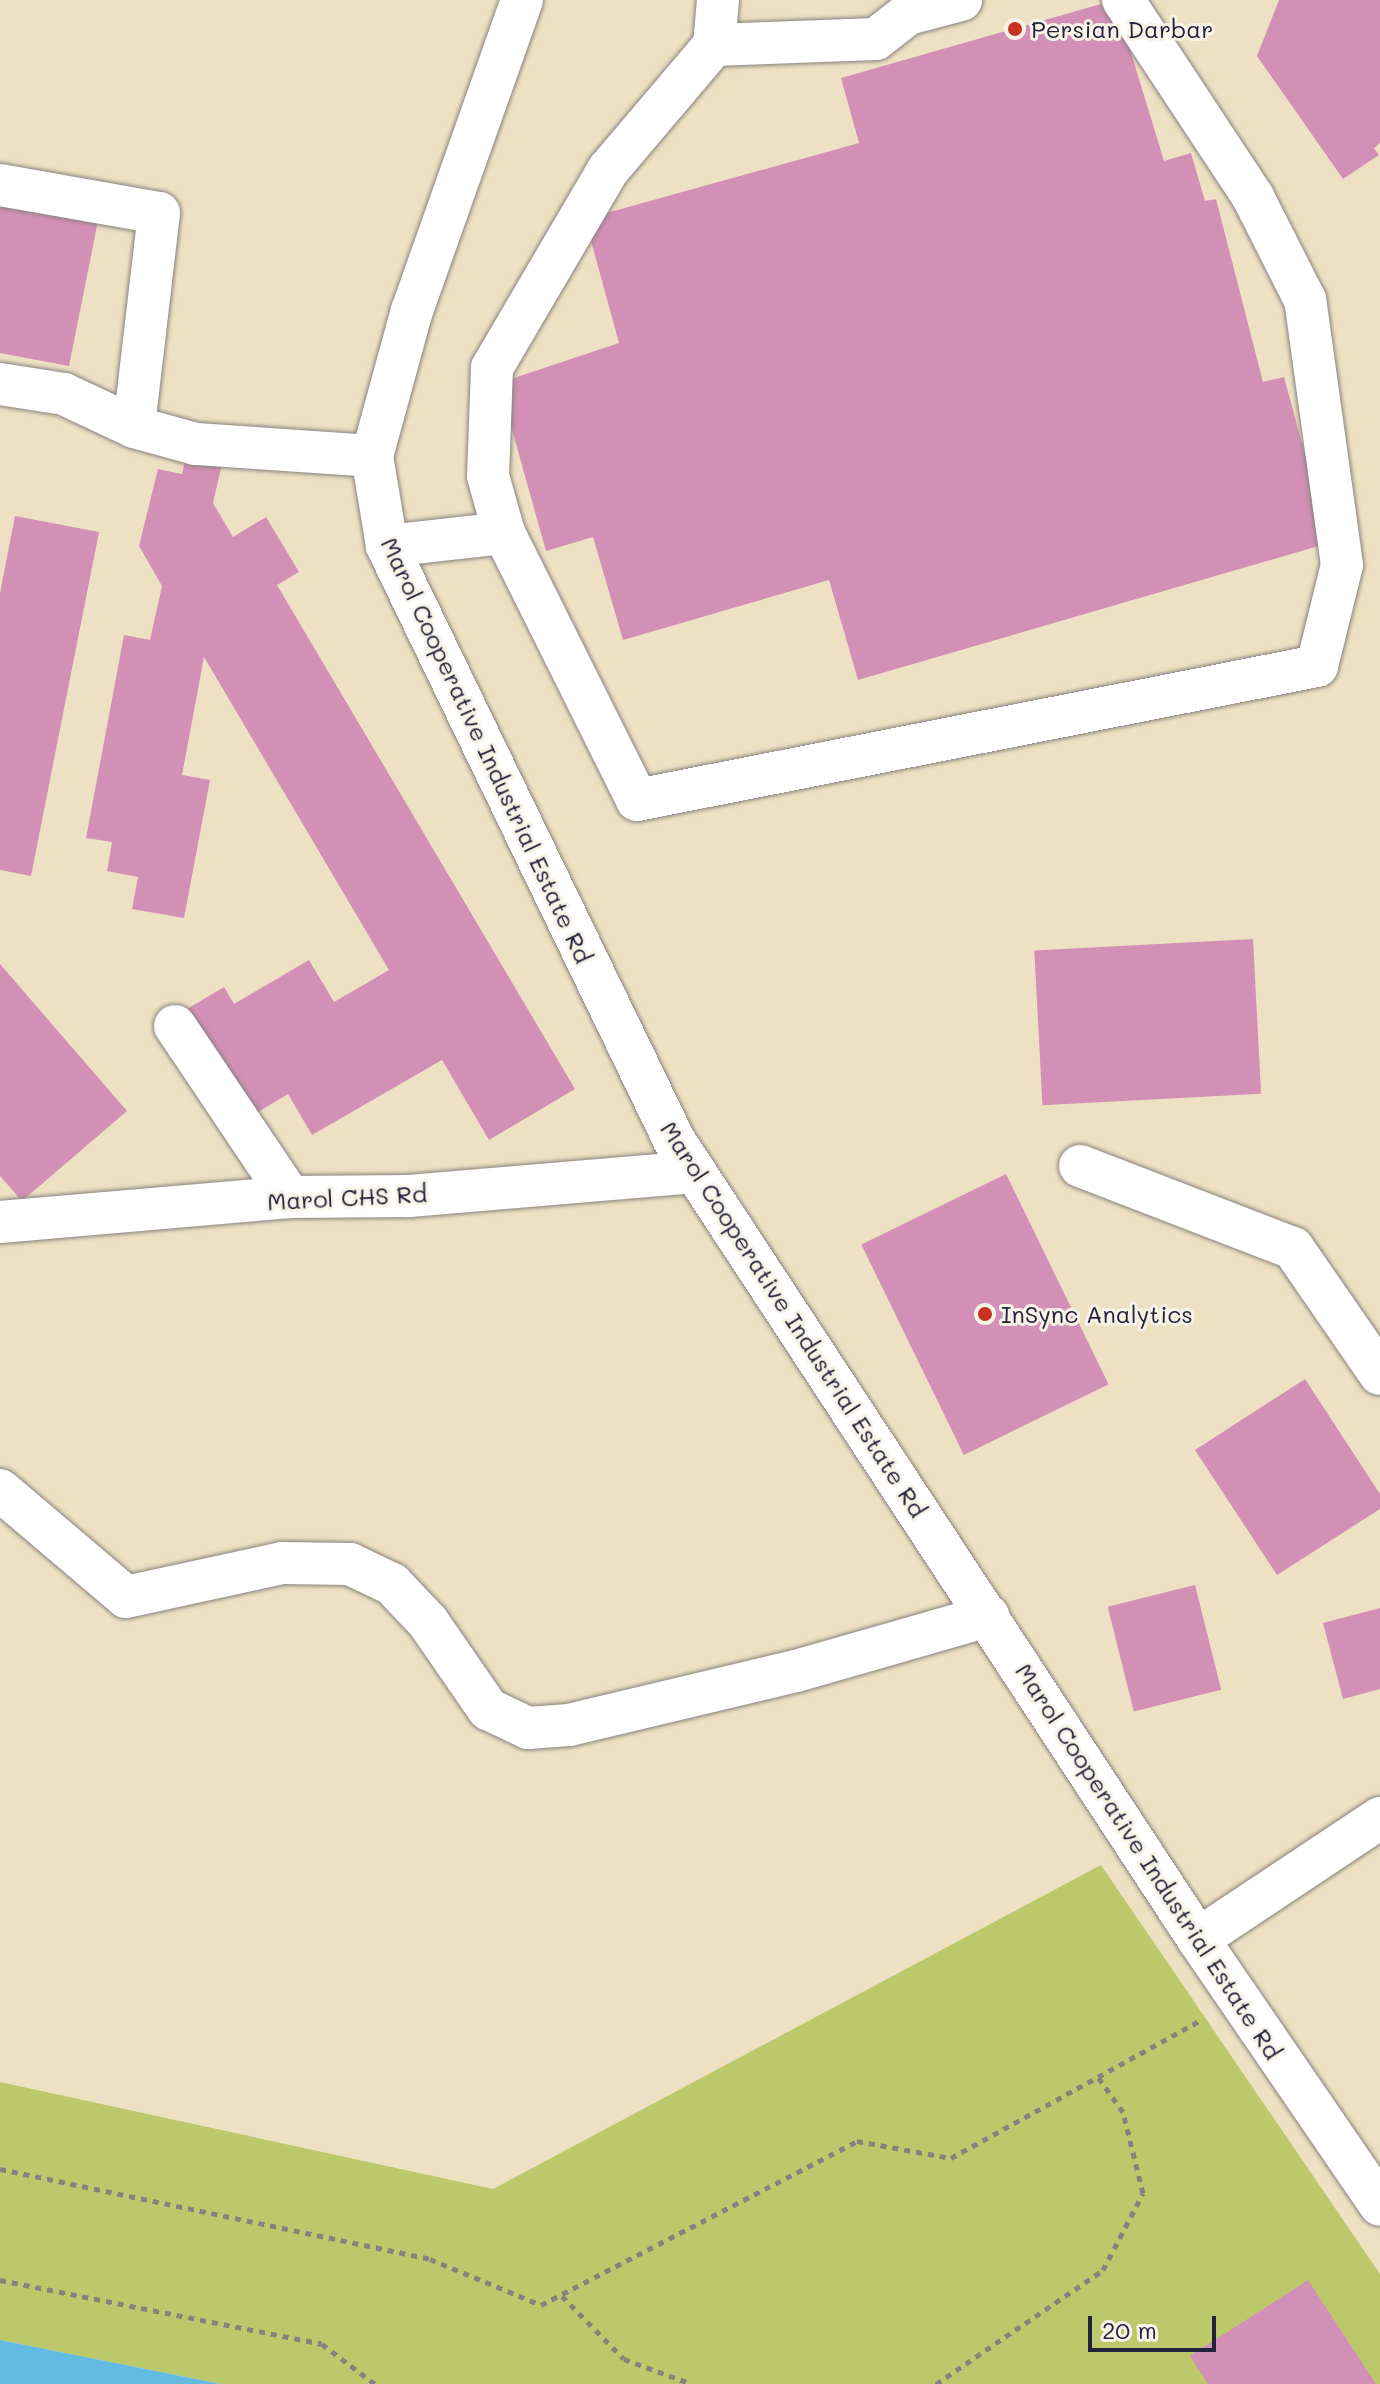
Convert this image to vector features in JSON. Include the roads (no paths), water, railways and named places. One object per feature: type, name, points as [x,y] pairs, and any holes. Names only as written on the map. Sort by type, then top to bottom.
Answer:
[{"type":"street","name":"Marol Cooperative Industrial Estate Rd","points":[[522,0],[412,310],[372,456],[387,546],[667,1126],[1198,1939],[1380,2205]]},
{"type":"street","points":[[718,0],[714,45],[608,170],[492,368],[488,476],[504,533],[637,800],[1317,666],[1342,565],[1305,300],[1253,197],[1123,0]]},
{"type":"street","points":[[714,45],[876,39],[908,14],[961,0]]},
{"type":"street","points":[[0,185],[159,213],[134,427]]},
{"type":"street","points":[[0,384],[64,394],[134,427],[196,444],[372,456]]},
{"type":"street","points":[[387,546],[504,533]]},
{"type":"street","points":[[175,1026],[290,1197]]},
{"type":"street","points":[[1080,1166],[1293,1248],[1380,1374]]},
{"type":"street","name":"Marol CHS Rd","points":[[0,1222],[290,1197],[409,1196],[695,1172]]},
{"type":"street","points":[[0,1490],[126,1597],[282,1563],[350,1564],[392,1584],[428,1622],[488,1709],[528,1728],[569,1725],[796,1671],[988,1616]]},
{"type":"street","points":[[1198,1939],[1380,1818]]},
{"type":"water","points":[[0,2340],[221,2384],[0,2384]]},
{"type":"place","name":"Persian Darbar","points":[[1015,29]]},
{"type":"place","name":"InSync Analytics","points":[[985,1314]]}]
